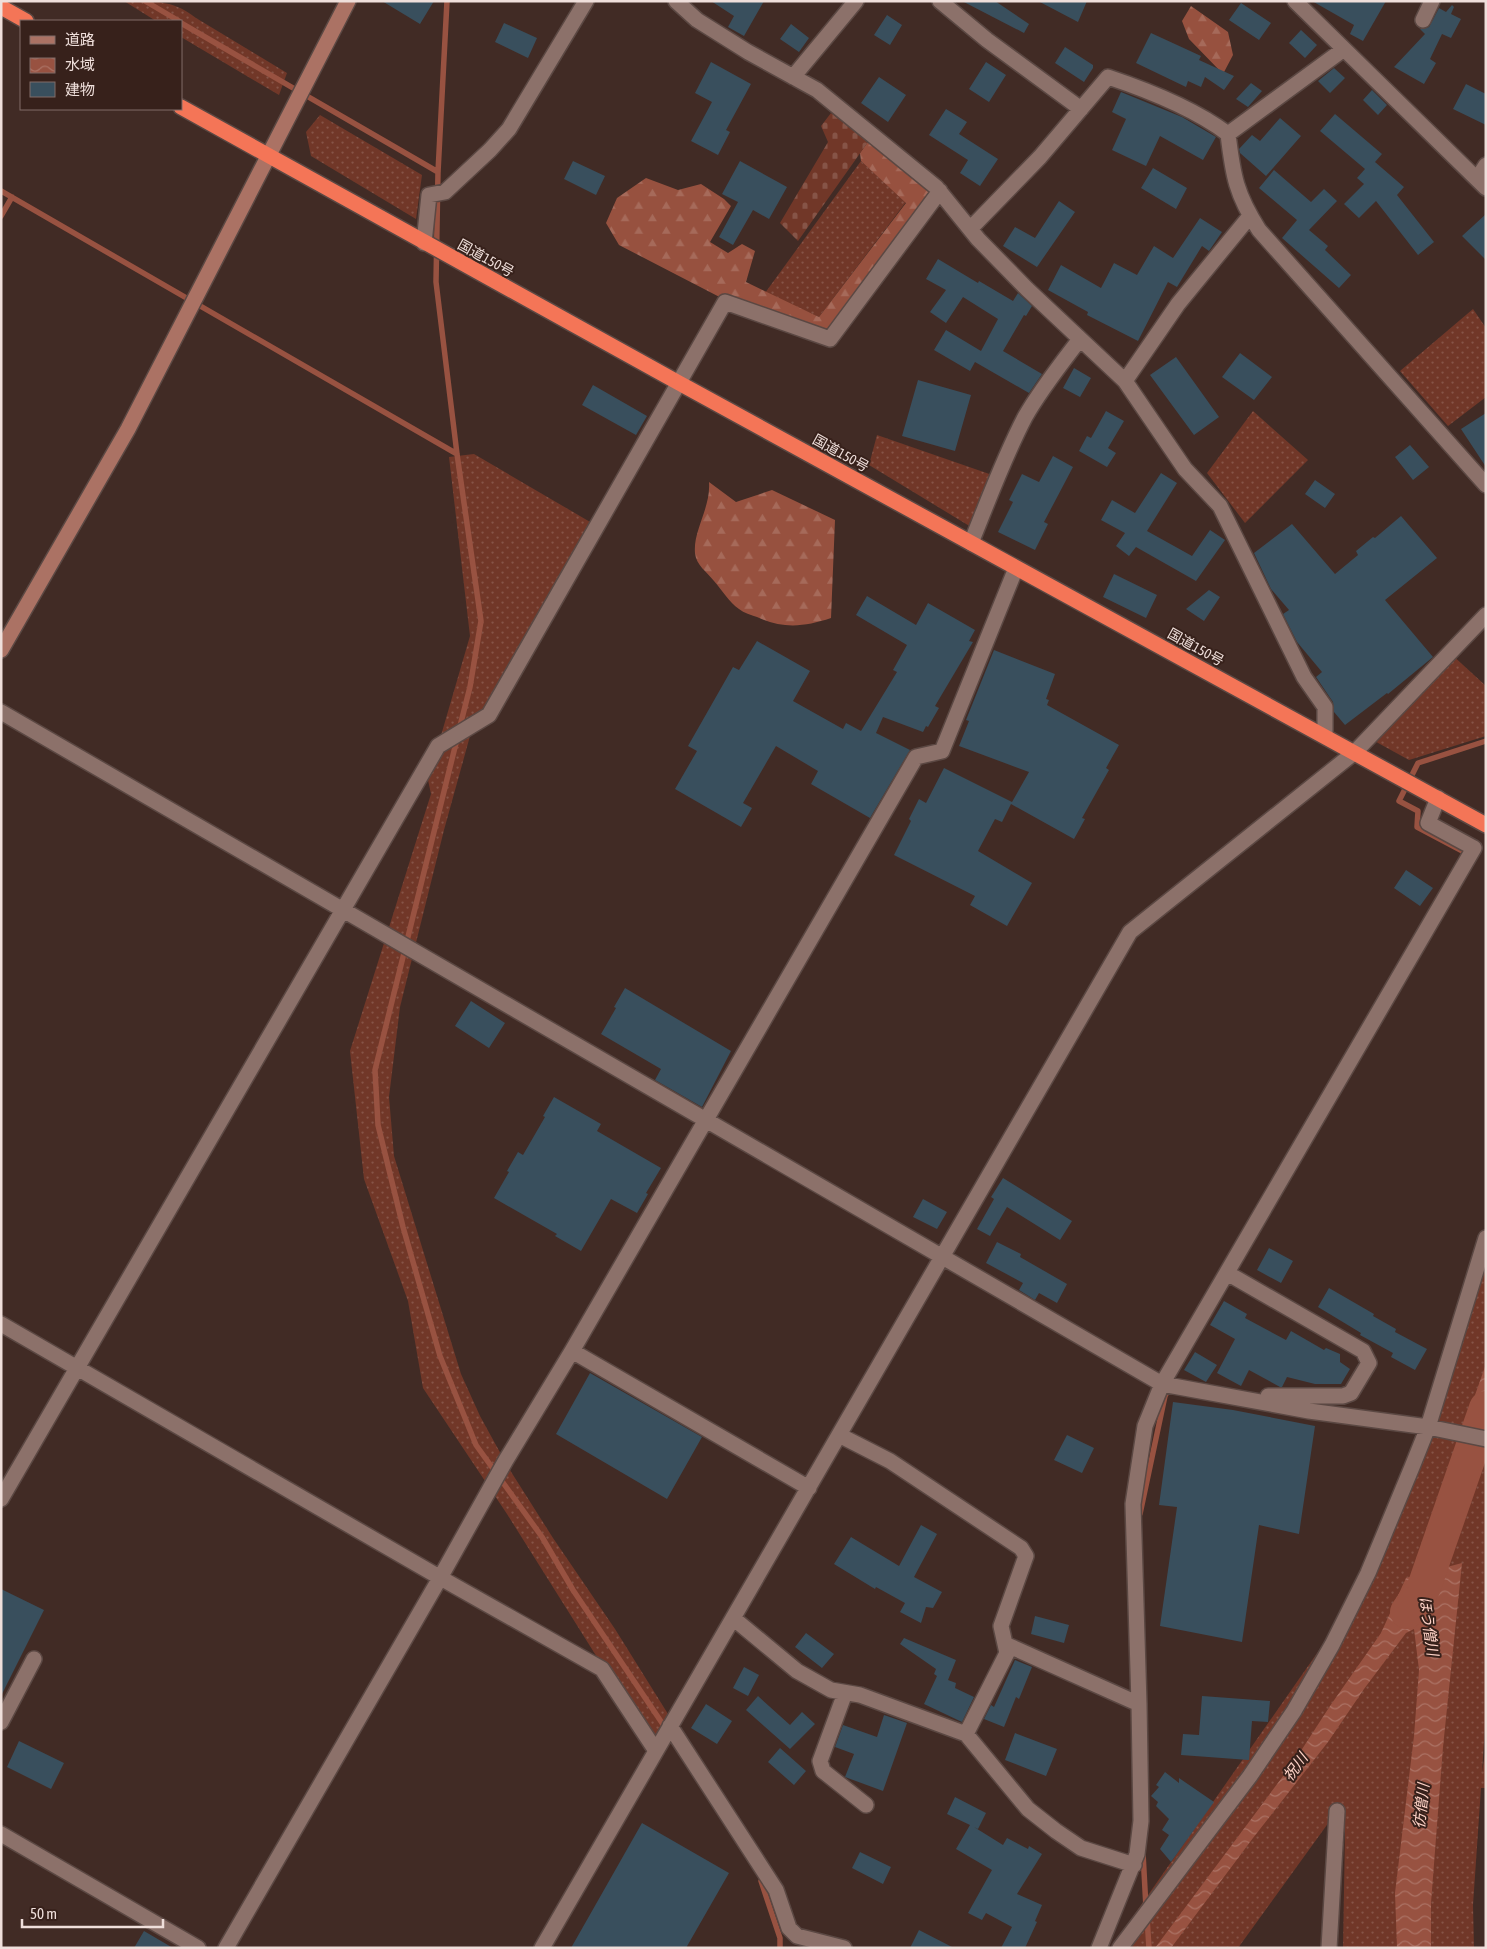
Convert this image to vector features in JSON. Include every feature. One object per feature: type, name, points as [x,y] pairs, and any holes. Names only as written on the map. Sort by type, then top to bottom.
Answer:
[{"type":"highway","points":[[1,7],[24,20]]},
{"type":"highway","name":"国道150号","points":[[182,108],[424,243],[1486,825]]},
{"type":"street","points":[[1,650],[128,429],[348,1]]},
{"type":"street","points":[[424,243],[429,195],[445,192],[490,150],[509,128],[586,1]]},
{"type":"street","points":[[676,1],[697,20],[748,52],[817,90],[940,191],[970,229],[1027,290],[1125,381],[1185,469],[1220,506],[1304,677],[1325,707],[1325,736]]},
{"type":"street","points":[[794,77],[856,1]]},
{"type":"street","points":[[940,1],[987,40],[1081,110]]},
{"type":"street","points":[[1295,1],[1481,184],[1486,165]]},
{"type":"street","points":[[1423,20],[1432,1]]},
{"type":"street","points":[[1228,134],[1344,49]]},
{"type":"street","points":[[970,229],[1040,157],[1108,76],[1148,90],[1217,126],[1228,134],[1233,176],[1243,205],[1259,230],[1486,485]]},
{"type":"street","points":[[1,1499],[438,746],[489,715],[725,302],[830,339],[940,191]]},
{"type":"street","points":[[1125,381],[1178,304],[1250,216]]},
{"type":"street","points":[[971,543],[1002,466],[1025,417],[1047,382],[1080,339]]},
{"type":"street","points":[[226,1948],[506,1460],[572,1352],[916,757],[942,751],[1016,568]]},
{"type":"street","points":[[542,1948],[1130,932],[1355,752],[1486,615]]},
{"type":"street","points":[[1,712],[706,1119],[942,1258],[1168,1385],[1309,1411],[1428,1426],[1486,1439]]},
{"type":"street","points":[[1099,1948],[1138,1854],[1141,1821],[1133,1504],[1145,1426],[1474,848],[1428,823],[1438,798]]},
{"type":"street","points":[[1120,1948],[1250,1776],[1294,1711],[1332,1645],[1368,1573],[1428,1426],[1486,1238]]},
{"type":"street","points":[[1231,1276],[1363,1351],[1369,1363],[1351,1392],[1343,1396],[1268,1396],[1252,1400]]},
{"type":"street","points":[[1,1324],[440,1578],[602,1669],[656,1751]]},
{"type":"street","points":[[572,1352],[809,1488]]},
{"type":"street","points":[[839,1435],[890,1461],[1021,1548],[1026,1556],[1001,1626],[1007,1653],[966,1734]]},
{"type":"street","points":[[733,1618],[797,1671],[831,1690],[860,1695],[966,1734],[1028,1809],[1056,1831],[1081,1848],[1134,1865]]},
{"type":"street","points":[[1005,1644],[1139,1704]]},
{"type":"street","points":[[1,1722],[34,1659]]},
{"type":"street","points":[[845,1693],[820,1761],[823,1772],[866,1806]]},
{"type":"street","points":[[670,1726],[776,1890],[789,1928],[797,1936],[844,1948]]},
{"type":"street","points":[[1329,1948],[1337,1811]]},
{"type":"street","points":[[1,1834],[198,1948]]},
{"type":"green space","points":[[124,1],[163,3],[188,12],[287,73],[279,95],[182,38],[182,20],[154,20]]},
{"type":"green space","points":[[1191,6],[1228,32],[1233,55],[1223,74],[1189,39],[1182,21]]},
{"type":"green space","points":[[831,113],[868,142],[798,241],[780,223],[828,142],[821,126]]},
{"type":"green space","points":[[320,115],[422,175],[416,219],[311,156],[306,132]]},
{"type":"green space","points":[[868,142],[936,187],[830,339],[735,305],[619,245],[606,223],[617,198],[646,178],[678,190],[701,184],[724,199],[731,206],[710,242],[728,253],[742,244],[755,251],[746,282],[819,317],[906,203],[861,161],[860,153]]},
{"type":"green space","points":[[861,161],[906,202],[819,317],[765,293]]},
{"type":"green space","points":[[1473,309],[1486,328],[1486,397],[1448,426],[1400,371]]},
{"type":"green space","points":[[1253,411],[1308,460],[1245,523],[1207,473]]},
{"type":"green space","points":[[877,435],[998,477],[976,530],[869,465]]},
{"type":"green space","points":[[474,454],[597,526],[470,736],[444,830],[400,1007],[389,1097],[394,1156],[461,1374],[480,1416],[508,1467],[553,1538],[615,1629],[673,1722],[656,1751],[507,1514],[423,1388],[408,1301],[364,1179],[350,1051],[431,794],[428,780],[470,636],[449,457]]},
{"type":"green space","points":[[709,482],[736,502],[772,490],[835,520],[831,618],[803,625],[785,625],[767,621],[743,612],[735,606],[700,565],[695,553],[695,544],[709,492]]},
{"type":"green space","points":[[1450,653],[1486,686],[1486,736],[1409,760],[1369,738]]},
{"type":"green space","points":[[1486,1263],[1486,1711],[1482,1773],[1486,1746],[1486,1788],[1481,1788],[1473,1905],[1474,1948],[1343,1948],[1345,1833],[1337,1811],[1238,1948],[1111,1948],[1380,1563]]},
{"type":"water","points":[[1486,1364],[1486,1431],[1435,1508]]},
{"type":"water","points":[[1462,1563],[1443,1747],[1431,1903],[1431,1948],[1397,1948],[1395,1893],[1414,1736],[1419,1670],[1414,1629],[1406,1633],[1364,1689],[1328,1742],[1171,1948],[1155,1948],[1295,1760],[1381,1633],[1406,1578]]},
{"type":"building","points":[[382,1],[434,1],[420,24]]},
{"type":"building","points":[[711,1],[764,1],[744,36],[728,27],[734,16]]},
{"type":"building","points":[[962,1],[995,1],[1029,24],[1024,33]]},
{"type":"building","points":[[1038,1],[1087,1],[1078,22]]},
{"type":"building","points":[[1312,1],[1386,1],[1363,41],[1350,34],[1354,25]]},
{"type":"building","points":[[1241,3],[1271,23],[1259,40],[1229,20]]},
{"type":"building","points":[[1452,5],[1454,7],[1451,14],[1461,19],[1451,38],[1442,34],[1430,59],[1436,63],[1424,84],[1394,67],[1425,34],[1420,29],[1429,27],[1439,8],[1446,12]]},
{"type":"building","points":[[887,15],[902,25],[890,45],[874,35]]},
{"type":"building","points":[[504,23],[537,38],[528,58],[495,42]]},
{"type":"building","points":[[791,24],[809,38],[799,52],[780,39]]},
{"type":"building","points":[[1301,30],[1317,45],[1305,58],[1289,43]]},
{"type":"building","points":[[1151,33],[1201,56],[1199,60],[1234,76],[1224,90],[1205,77],[1201,87],[1188,81],[1186,87],[1136,63]]},
{"type":"building","points":[[1065,47],[1093,65],[1084,82],[1055,63]]},
{"type":"building","points":[[711,62],[751,84],[726,130],[730,132],[718,155],[691,141],[712,102],[695,93]]},
{"type":"building","points":[[986,62],[1006,75],[989,102],[969,89]]},
{"type":"building","points":[[1334,68],[1345,78],[1330,93],[1318,81]]},
{"type":"building","points":[[879,77],[906,95],[888,122],[861,103]]},
{"type":"building","points":[[1251,83],[1262,91],[1248,107],[1236,99]]},
{"type":"building","points":[[1466,84],[1486,94],[1486,125],[1453,109]]},
{"type":"building","points":[[1372,90],[1387,105],[1378,115],[1363,100]]},
{"type":"building","points":[[1121,92],[1182,117],[1216,137],[1203,160],[1160,136],[1146,166],[1112,150],[1126,119],[1112,112]]},
{"type":"building","points":[[946,109],[967,122],[959,134],[998,159],[980,186],[960,173],[968,160],[929,135]]},
{"type":"building","points":[[1335,114],[1382,154],[1375,162],[1404,187],[1397,195],[1434,242],[1418,255],[1376,201],[1359,218],[1344,204],[1364,184],[1357,178],[1365,169],[1320,131]]},
{"type":"building","points":[[1280,118],[1301,136],[1266,176],[1240,153],[1239,149],[1252,135],[1260,141]]},
{"type":"building","points":[[573,161],[605,176],[596,195],[564,179]]},
{"type":"building","points":[[740,161],[787,187],[769,219],[753,210],[733,245],[719,237],[738,202],[722,194]]},
{"type":"building","points":[[1153,168],[1187,188],[1176,209],[1141,188]]},
{"type":"building","points":[[1274,170],[1311,202],[1324,189],[1337,201],[1309,230],[1328,246],[1325,250],[1351,275],[1339,288],[1282,238],[1297,220],[1259,188]]},
{"type":"building","points":[[1059,201],[1075,212],[1037,267],[1003,246],[1015,227],[1035,238]]},
{"type":"building","points":[[1486,214],[1486,260],[1462,236]]},
{"type":"building","points":[[1200,218],[1222,232],[1209,251],[1202,246],[1177,287],[1168,282],[1138,341],[1087,315],[1088,312],[1048,290],[1061,265],[1101,288],[1114,263],[1137,275],[1154,246],[1173,258]]},
{"type":"building","points":[[938,259],[1013,301],[1018,293],[1032,306],[1026,316],[1024,315],[1003,351],[1042,374],[1029,393],[975,362],[970,371],[934,350],[946,330],[981,351],[998,319],[963,297],[946,323],[930,312],[946,290],[926,279]]},
{"type":"building","points":[[1240,353],[1272,377],[1254,400],[1222,377]]},
{"type":"building","points":[[1176,357],[1219,417],[1194,435],[1150,375]]},
{"type":"building","points":[[1074,368],[1091,378],[1080,397],[1063,388]]},
{"type":"building","points":[[918,380],[971,395],[955,451],[902,436]]},
{"type":"building","points":[[593,385],[647,416],[636,435],[582,405]]},
{"type":"building","points":[[1106,411],[1124,421],[1108,448],[1116,453],[1107,467],[1079,451],[1087,436],[1091,438]]},
{"type":"building","points":[[1486,413],[1486,467],[1461,429]]},
{"type":"building","points":[[1410,445],[1429,467],[1413,480],[1395,457]]},
{"type":"building","points":[[1053,456],[1073,467],[1044,522],[1048,524],[1035,550],[998,532],[1013,502],[1009,500],[1022,474],[1039,482]]},
{"type":"building","points":[[1161,473],[1177,483],[1147,531],[1192,556],[1210,530],[1225,540],[1196,581],[1136,547],[1129,556],[1116,546],[1125,533],[1101,520],[1112,500],[1135,513]]},
{"type":"building","points":[[1315,480],[1335,494],[1325,508],[1305,494]]},
{"type":"building","points":[[1401,516],[1437,558],[1385,600],[1433,657],[1388,694],[1345,725],[1334,712],[1333,702],[1316,677],[1322,672],[1297,642],[1283,614],[1289,610],[1271,589],[1254,553],[1292,524],[1335,574],[1358,555],[1356,551]]},
{"type":"building","points":[[1114,574],[1157,595],[1146,618],[1103,597]]},
{"type":"building","points":[[1209,590],[1220,597],[1204,621],[1186,609]]},
{"type":"building","points":[[867,596],[916,625],[928,603],[975,630],[969,641],[973,642],[935,706],[939,708],[923,732],[883,717],[876,733],[910,750],[870,818],[811,784],[818,771],[776,746],[743,803],[752,808],[741,827],[675,789],[697,751],[688,746],[733,667],[739,670],[757,641],[810,671],[793,701],[843,729],[846,723],[861,731],[897,672],[893,670],[907,645],[856,615]]},
{"type":"building","points":[[994,650],[1055,674],[1046,699],[1049,700],[1047,705],[1119,745],[1106,768],[1109,770],[1082,818],[1085,819],[1074,839],[1011,804],[1002,822],[995,819],[978,851],[1032,883],[1007,926],[970,905],[975,896],[894,855],[911,821],[909,819],[919,799],[926,803],[944,768],[1012,802],[1029,772],[959,746],[969,721],[966,720]]},
{"type":"building","points":[[1406,870],[1433,888],[1420,906],[1394,888]]},
{"type":"building","points":[[625,988],[731,1051],[702,1107],[655,1080],[661,1069],[601,1034]]},
{"type":"building","points":[[471,1001],[505,1023],[489,1048],[455,1026]]},
{"type":"building","points":[[554,1097],[601,1124],[597,1131],[661,1168],[637,1213],[611,1199],[581,1251],[555,1236],[557,1234],[494,1198],[518,1152],[523,1155]]},
{"type":"building","points":[[1003,1178],[1072,1221],[1060,1240],[1007,1207],[990,1236],[977,1229],[994,1199],[991,1197]]},
{"type":"building","points":[[923,1199],[947,1212],[937,1229],[913,1217]]},
{"type":"building","points":[[997,1242],[1021,1254],[1020,1257],[1067,1284],[1057,1303],[1039,1293],[1035,1300],[1019,1290],[1023,1283],[986,1263]]},
{"type":"building","points":[[1269,1248],[1293,1261],[1281,1283],[1257,1270]]},
{"type":"building","points":[[1329,1288],[1374,1314],[1373,1316],[1396,1329],[1395,1332],[1427,1349],[1415,1370],[1391,1357],[1393,1353],[1360,1335],[1361,1333],[1318,1307]]},
{"type":"building","points":[[1224,1301],[1247,1314],[1245,1318],[1286,1340],[1291,1331],[1324,1350],[1326,1348],[1340,1354],[1340,1362],[1350,1369],[1341,1384],[1315,1384],[1287,1377],[1282,1387],[1280,1387],[1249,1370],[1241,1386],[1217,1373],[1235,1339],[1210,1325]]},
{"type":"building","points":[[1195,1352],[1217,1365],[1206,1382],[1184,1370]]},
{"type":"building","points":[[590,1373],[702,1437],[667,1499],[556,1434]]},
{"type":"building","points":[[1173,1402],[1233,1410],[1315,1426],[1299,1534],[1259,1525],[1242,1642],[1160,1626],[1177,1507],[1159,1505]]},
{"type":"building","points":[[1067,1435],[1094,1448],[1082,1473],[1054,1460]]},
{"type":"building","points":[[921,1525],[937,1534],[914,1577],[942,1592],[933,1608],[926,1607],[921,1623],[900,1612],[905,1603],[876,1587],[875,1589],[834,1564],[851,1537],[899,1566]]},
{"type":"building","points":[[1,1589],[44,1610],[1,1696]]},
{"type":"building","points":[[1035,1616],[1069,1625],[1064,1643],[1031,1634]]},
{"type":"building","points":[[806,1633],[834,1654],[822,1668],[795,1647]]},
{"type":"building","points":[[904,1638],[956,1660],[948,1680],[956,1683],[955,1688],[974,1697],[962,1722],[924,1704],[937,1676],[934,1674],[936,1669],[900,1644]]},
{"type":"building","points":[[1015,1660],[1032,1667],[1019,1699],[1016,1697],[1004,1727],[984,1719],[991,1705],[994,1707]]},
{"type":"building","points":[[744,1667],[759,1675],[748,1696],[733,1688]]},
{"type":"building","points":[[758,1696],[790,1725],[802,1712],[815,1724],[790,1749],[746,1710]]},
{"type":"building","points":[[1202,1696],[1270,1701],[1268,1722],[1252,1721],[1249,1760],[1181,1755],[1183,1734],[1199,1735]]},
{"type":"building","points":[[706,1704],[732,1721],[717,1744],[691,1728]]},
{"type":"building","points":[[884,1715],[907,1723],[883,1791],[845,1777],[854,1754],[835,1747],[843,1725],[877,1737]]},
{"type":"building","points":[[1015,1733],[1057,1749],[1046,1776],[1005,1760]]},
{"type":"building","points":[[19,1741],[64,1763],[51,1789],[7,1767]]},
{"type":"building","points":[[780,1748],[806,1771],[794,1785],[768,1762]]},
{"type":"building","points":[[1165,1772],[1179,1783],[1179,1778],[1214,1802],[1171,1862],[1160,1849],[1169,1835],[1162,1830],[1169,1819],[1156,1806],[1158,1802],[1151,1796],[1159,1787],[1156,1785]]},
{"type":"building","points":[[955,1797],[986,1813],[978,1829],[974,1827],[1003,1845],[1007,1838],[1028,1849],[1029,1846],[1042,1854],[1017,1894],[1042,1905],[1035,1921],[1037,1922],[1025,1948],[1001,1948],[1012,1927],[986,1913],[982,1920],[968,1913],[992,1870],[956,1849],[970,1825],[947,1814]]},
{"type":"building","points":[[642,1823],[729,1873],[686,1948],[571,1948]]},
{"type":"building","points":[[860,1852],[891,1867],[883,1884],[852,1868]]},
{"type":"building","points":[[919,1930],[954,1948],[910,1948]]},
{"type":"building","points":[[144,1931],[173,1948],[134,1948]]},
{"type":"waterway","points":[[145,1],[177,20]]},
{"type":"waterway","points":[[447,1],[438,172],[436,282],[457,454],[481,621],[470,687],[459,730]]},
{"type":"waterway","points":[[182,24],[438,172]]},
{"type":"waterway","points":[[1,191],[457,454]]},
{"type":"waterway","points":[[1,216],[12,197]]},
{"type":"waterway","points":[[457,739],[375,1070],[378,1125],[403,1227],[440,1356],[476,1445],[542,1537],[573,1590],[666,1729]]},
{"type":"waterway","points":[[1468,854],[1417,827],[1418,811],[1399,801],[1418,763],[1486,741]]},
{"type":"waterway","points":[[1140,1514],[1165,1396],[1170,1387]]},
{"type":"waterway","name":"彷僧川","points":[[1407,1612],[1424,1587],[1486,1408]]},
{"type":"waterway","points":[[1143,1853],[1146,1908]]},
{"type":"waterway","points":[[761,1881],[780,1938],[780,1948]]},
{"type":"waterway","points":[[1147,1917],[1149,1948]]},
{"type":"water label","name":"ほう僧川","points":[[1429,1626]]},
{"type":"water label","name":"祝川","points":[[1295,1767]]}]
